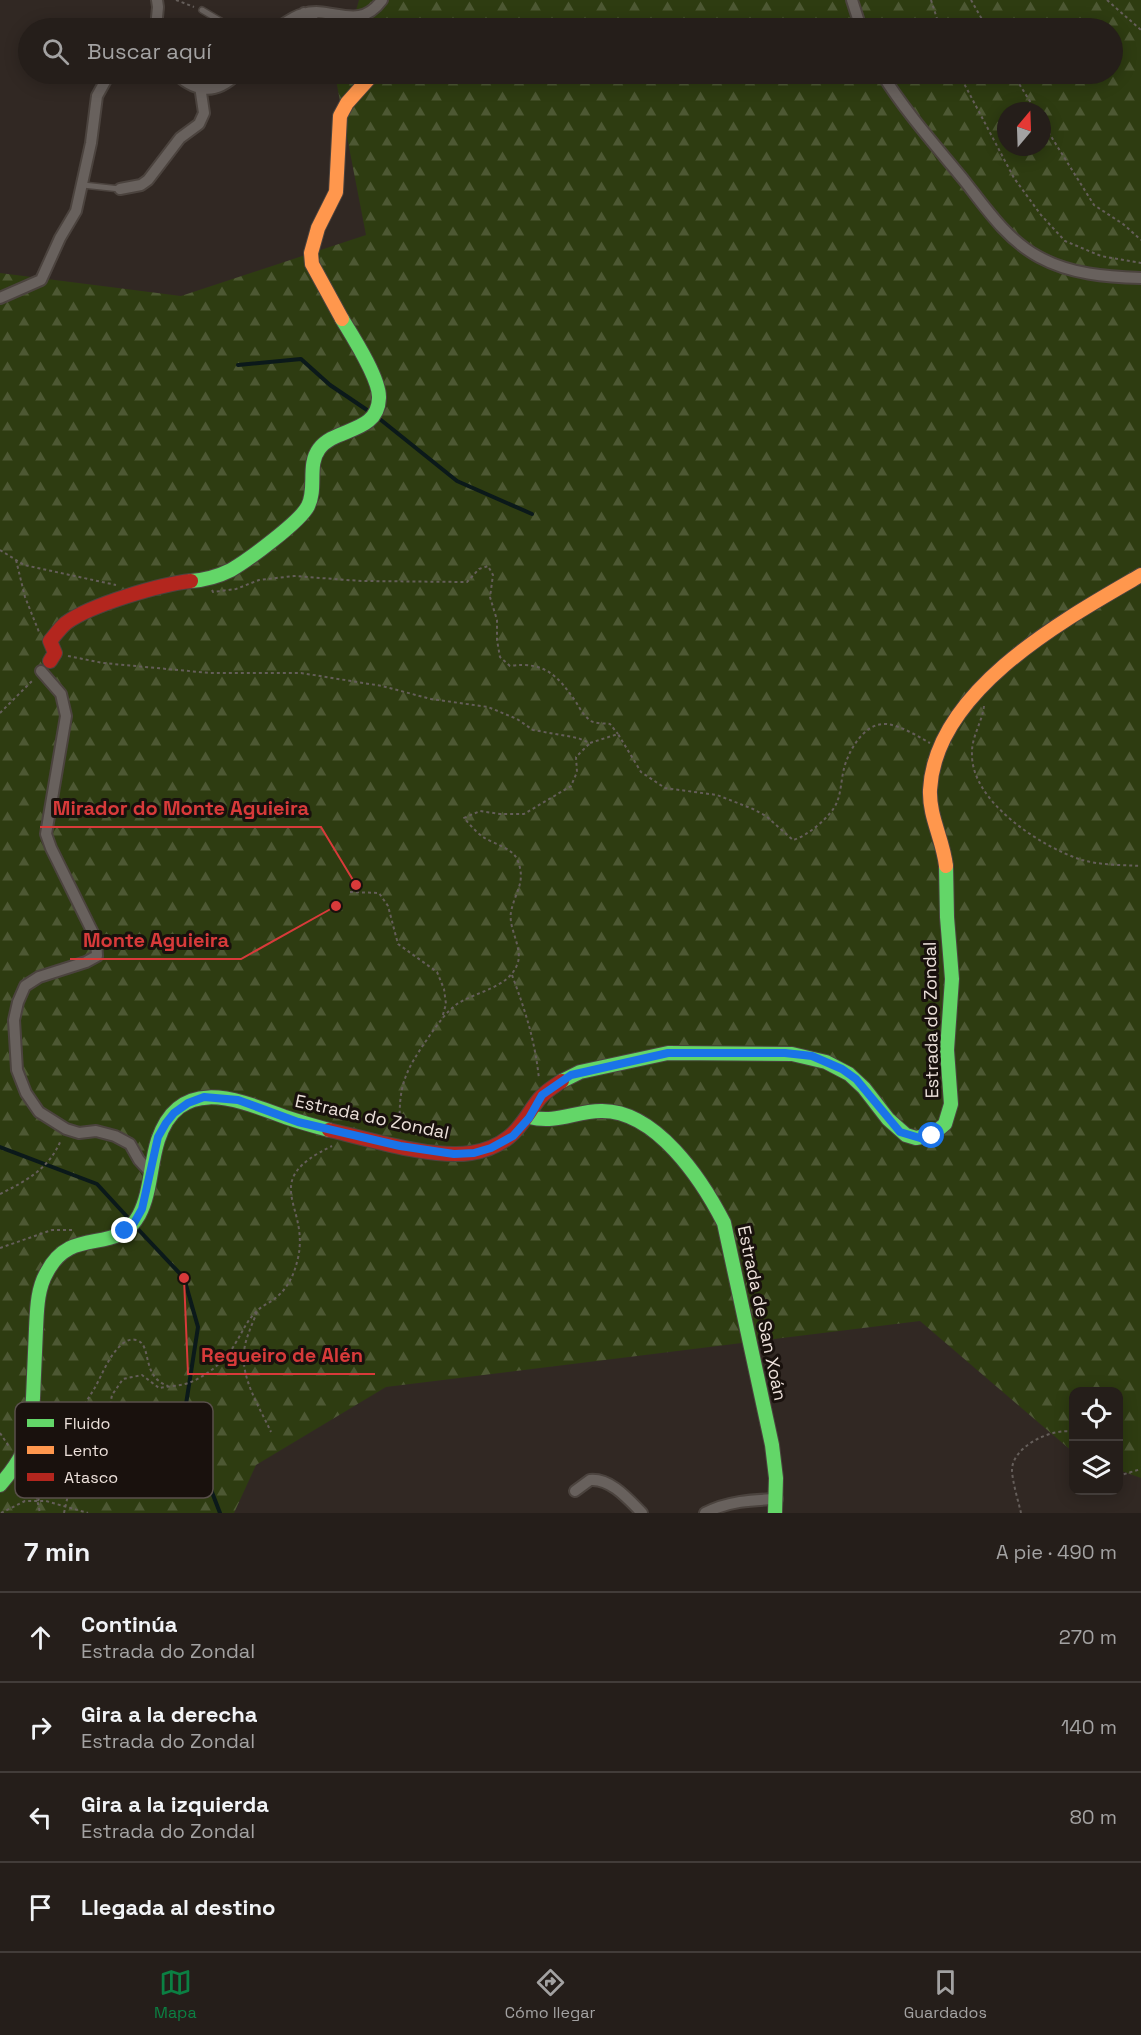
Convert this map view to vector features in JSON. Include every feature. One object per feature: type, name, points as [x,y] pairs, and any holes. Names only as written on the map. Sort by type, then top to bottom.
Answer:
[{"type":"street","points":[[157,0],[157,18]]},
{"type":"street","points":[[295,18],[304,13],[359,17],[371,11],[382,0]]},
{"type":"street","points":[[852,0],[858,18]]},
{"type":"street","points":[[304,13],[310,18]]},
{"type":"street","points":[[0,298],[41,280],[60,238],[76,211],[97,96],[104,84]]},
{"type":"street","points":[[196,84],[211,90],[225,84]]},
{"type":"street","points":[[151,1173],[130,1144],[123,1140],[96,1131],[79,1133],[66,1129],[39,1112],[26,1094],[17,1070],[14,1020],[25,986],[39,977],[87,962],[96,956],[96,939],[46,834],[66,716],[49,656],[65,624],[81,614],[127,596],[178,582],[201,580],[230,570],[297,522],[308,507],[313,493],[313,463],[318,450],[327,440],[366,424],[374,414],[380,398],[371,370],[312,264],[311,253],[318,228],[336,192],[340,116],[347,103],[365,84]]},
{"type":"street","points":[[890,84],[942,154],[1005,230],[1023,247],[1057,266],[1081,273],[1141,278]]},
{"type":"street","points":[[120,189],[141,185],[148,180],[180,138],[199,124],[204,113],[200,86]]},
{"type":"street","name":"Estrada do Zondal","points":[[33,1402],[37,1302],[41,1282],[48,1266],[58,1253],[71,1245],[115,1238],[134,1223],[147,1194],[158,1137],[174,1113],[188,1103],[204,1097],[238,1100],[298,1122],[400,1146],[454,1154],[474,1153],[491,1148],[513,1136],[529,1118],[542,1095],[571,1075],[668,1053],[785,1053],[812,1056],[842,1069],[856,1079],[900,1132],[920,1138],[939,1132],[950,1113],[951,1092],[947,1048],[952,978],[946,859],[931,814],[929,795],[931,774],[940,748],[957,718],[983,686],[1039,636],[1141,576]]},
{"type":"street","name":"Estrada de San Xoán","points":[[529,1118],[542,1122],[594,1111],[611,1111],[632,1117],[664,1141],[716,1205],[724,1223],[756,1377],[773,1442],[776,1513]]},
{"type":"street","name":"Estrada do Zondal","points":[[0,1485],[15,1465]]},
{"type":"street","points":[[575,1491],[590,1480],[605,1482],[626,1497],[642,1513]]},
{"type":"street","points":[[705,1513],[716,1507],[741,1501],[777,1499]]},
{"type":"lane","points":[[202,10],[216,18]]},
{"type":"lane","points":[[82,185],[120,189]]},
{"type":"path","points":[[176,0],[202,10]]},
{"type":"path","points":[[931,0],[937,18]]},
{"type":"path","points":[[971,0],[981,18]]},
{"type":"path","points":[[1107,0],[1141,30]]},
{"type":"path","points":[[964,84],[1014,178],[1041,215],[1065,241],[1101,256],[1141,263]]},
{"type":"path","points":[[1019,84],[1030,102]]},
{"type":"path","points":[[1051,136],[1094,205],[1141,240]]},
{"type":"path","points":[[0,550],[16,560],[40,569],[117,585]]},
{"type":"path","points":[[16,560],[37,629],[43,637],[49,656]]},
{"type":"path","points":[[201,580],[213,592],[236,589],[259,580],[294,576],[361,581],[457,583],[467,582],[479,569],[488,566],[493,575],[490,597],[497,620],[500,657],[510,666],[522,664],[544,668],[562,682],[588,718],[593,723],[610,724],[641,772],[665,788],[717,795],[753,809],[766,816],[793,840],[802,837],[830,815],[837,802],[845,764],[851,750],[859,739],[876,725],[887,724],[900,727],[940,748]]},
{"type":"path","points":[[0,713],[49,656]]},
{"type":"path","points":[[49,656],[210,673],[301,673],[382,686],[431,699],[488,707],[517,719],[533,730],[578,738],[590,743]]},
{"type":"path","points":[[983,686],[984,708],[981,724],[973,740],[971,756],[980,786],[996,804],[1032,835],[1058,851],[1084,860],[1141,866]]},
{"type":"path","points":[[400,1146],[401,1087],[408,1068],[442,1018],[456,1005],[512,975],[519,958],[511,926],[511,912],[522,874],[516,856],[499,844],[483,837],[464,818],[480,811],[524,814],[571,786],[577,772],[576,757],[590,743],[618,734]]},
{"type":"path","points":[[350,892],[379,893],[388,906],[398,944],[437,972],[444,989],[446,1004],[442,1018]]},
{"type":"path","points":[[512,975],[527,1015],[535,1046],[542,1095]]},
{"type":"path","points":[[0,1194],[33,1177],[58,1147],[66,1129]]},
{"type":"path","points":[[111,1402],[112,1395],[123,1379],[142,1375],[159,1388],[191,1382],[228,1356],[249,1320],[258,1310],[275,1299],[290,1283],[299,1256],[297,1217],[290,1192],[291,1184],[306,1159],[333,1145]]},
{"type":"path","points":[[0,1248],[52,1230],[74,1230],[86,1241]]},
{"type":"path","points":[[258,1310],[246,1343],[244,1364],[250,1384],[271,1432]]},
{"type":"path","points":[[86,1402],[115,1350],[129,1340],[142,1343],[146,1349],[149,1370],[160,1383],[168,1386]]},
{"type":"path","points":[[1021,1513],[1012,1470],[1014,1462],[1024,1449],[1040,1436],[1057,1431],[1069,1432]]},
{"type":"path","points":[[1123,1475],[1141,1469]]},
{"type":"path","points":[[37,1498],[40,1513]]},
{"type":"path","points":[[64,1513],[67,1498]]},
{"type":"path","points":[[1,1513],[26,1501],[46,1501],[88,1513]]},
{"type":"green space","points":[[359,0],[1141,0],[1141,1478],[1123,1471],[1123,1387],[1069,1387],[1069,1449],[920,1321],[386,1387],[256,1465],[234,1513],[0,1513],[0,273],[181,296],[366,235],[337,84],[1123,84],[1123,18],[354,18]]},
{"type":"waterway","points":[[238,365],[301,359],[330,385],[370,412]]},
{"type":"waterway","points":[[376,416],[457,481],[532,514]]},
{"type":"waterway","points":[[0,1147],[97,1184],[131,1221]]},
{"type":"waterway","points":[[136,1227],[184,1278],[198,1327],[186,1402]]},
{"type":"waterway","points":[[213,1495],[220,1513]]},
{"type":"traffic: fast","points":[[191,581],[231,570],[285,531],[303,513],[311,499],[313,462],[319,449],[326,442],[364,424],[377,410],[379,398],[375,380],[342,319]]},
{"type":"traffic: fast","points":[[562,1081],[580,1072],[668,1053],[792,1054],[826,1062],[849,1074],[864,1088],[888,1119],[906,1135],[916,1138],[932,1135],[945,1124],[951,1104],[947,1050],[952,979],[946,866]]},
{"type":"traffic: fast","points":[[33,1402],[37,1307],[39,1292],[47,1272],[57,1257],[69,1249],[118,1235],[129,1228],[143,1206],[158,1140],[168,1119],[181,1106],[196,1099],[212,1097],[230,1099],[329,1130]]},
{"type":"traffic: fast","points":[[529,1117],[548,1119],[601,1111],[621,1114],[640,1122],[675,1150],[715,1206],[724,1223],[772,1445],[776,1478],[775,1513]]},
{"type":"traffic: fast","points":[[0,1485],[15,1465]]},
{"type":"traffic: slow","points":[[342,319],[312,264],[311,253],[318,228],[336,192],[340,116],[347,103],[364,84]]},
{"type":"traffic: slow","points":[[946,866],[930,800],[930,790],[937,754],[954,720],[979,690],[1042,636],[1141,575]]},
{"type":"traffic: jam","points":[[50,661],[55,653],[50,641],[64,625],[77,616],[126,596],[191,581]]},
{"type":"traffic: jam","points":[[329,1130],[419,1151],[455,1154],[476,1152],[496,1145],[509,1137],[542,1095],[562,1081]]},
{"type":"place","name":"Mirador do Monte Aguieira","points":[[356,885]]},
{"type":"place","name":"Monte Aguieira","points":[[336,906]]},
{"type":"place","name":"Regueiro de Alén","points":[[184,1278]]},
{"type":"route","points":[[125,1231],[134,1223],[142,1209],[158,1137],[166,1123],[174,1113],[188,1103],[204,1097],[238,1100],[298,1122],[400,1146],[454,1154],[474,1153],[491,1148],[513,1136],[529,1118],[542,1095],[571,1075],[668,1053],[785,1053],[812,1056],[842,1069],[856,1079],[900,1132],[920,1138],[932,1136]]}]
